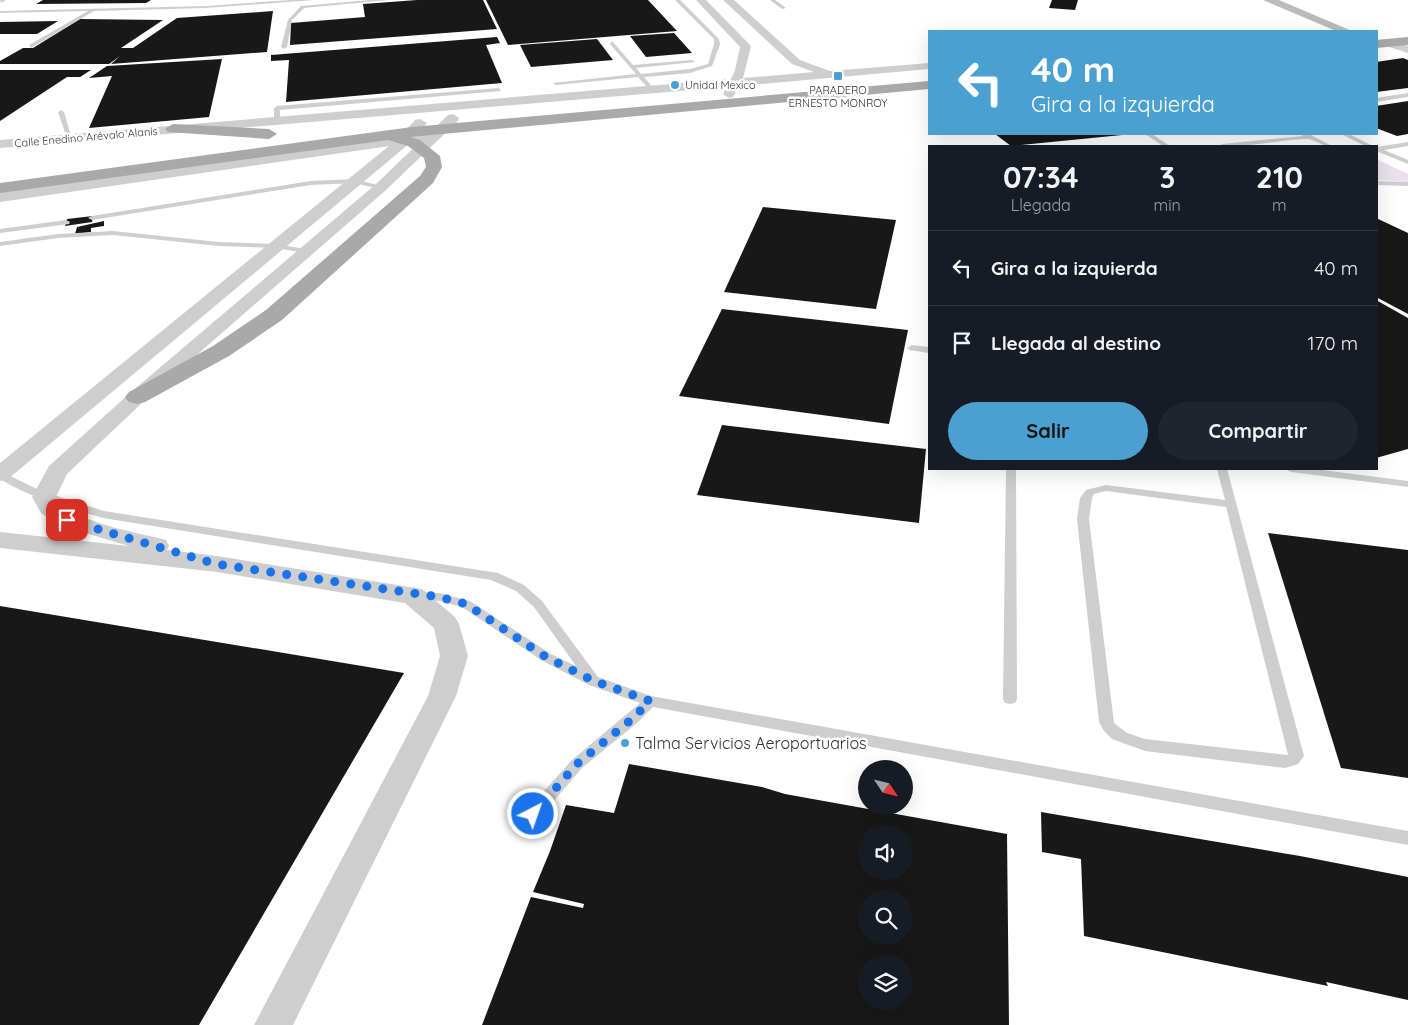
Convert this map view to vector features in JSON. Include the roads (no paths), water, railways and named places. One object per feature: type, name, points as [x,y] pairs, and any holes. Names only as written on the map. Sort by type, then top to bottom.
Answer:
[{"type":"main road","points":[[1269,0],[1344,30]]},
{"type":"main road","points":[[1380,41],[1408,33]]},
{"type":"main road","points":[[1380,41],[1408,41]]},
{"type":"main road","points":[[177,145],[424,117],[731,93],[928,75]]},
{"type":"main road","points":[[762,90],[928,85]]},
{"type":"main road","points":[[438,133],[731,93]]},
{"type":"main road","points":[[173,129],[269,134]]},
{"type":"main road","points":[[0,179],[326,134],[364,133],[391,136],[414,143],[428,151],[434,161],[434,167],[427,178],[274,315],[221,351],[137,397]]},
{"type":"main road","points":[[0,188],[409,136]]},
{"type":"street","points":[[701,0],[746,46],[741,70],[731,93]]},
{"type":"street","points":[[728,0],[779,48],[803,65],[837,74]]},
{"type":"street","points":[[1380,41],[1408,50]]},
{"type":"street","points":[[762,90],[779,48]]},
{"type":"street","name":"Calle Enedino Arévalo Alanís","points":[[0,144],[652,89],[731,93],[762,90],[837,74],[928,66]]},
{"type":"street","points":[[216,564],[67,520],[49,508],[44,497],[57,471],[137,397],[381,187],[456,115]]},
{"type":"street","points":[[0,474],[409,136],[424,117]]},
{"type":"street","points":[[0,197],[438,133]]},
{"type":"street","points":[[0,540],[216,564],[413,595],[446,624],[454,656],[442,696],[273,1025]]},
{"type":"lane","points":[[0,12],[206,7],[312,0]]},
{"type":"lane","points":[[284,47],[290,20],[303,7],[387,0]]},
{"type":"lane","points":[[556,83],[690,71],[710,65],[717,44],[716,39],[677,0]]},
{"type":"lane","points":[[772,0],[784,8]]},
{"type":"lane","points":[[31,46],[93,10]]},
{"type":"lane","points":[[612,42],[652,89]]},
{"type":"lane","points":[[634,66],[692,62]]},
{"type":"lane","points":[[603,79],[611,92]]},
{"type":"lane","points":[[277,120],[277,108],[499,90]]},
{"type":"lane","points":[[1378,100],[1408,95]]},
{"type":"lane","points":[[61,112],[70,138]]},
{"type":"lane","points":[[1150,135],[1165,145]]},
{"type":"lane","points":[[1230,145],[1305,135],[1327,145]]},
{"type":"lane","points":[[1346,135],[1368,145]]},
{"type":"lane","points":[[1378,149],[1408,144]]},
{"type":"lane","points":[[1378,150],[1408,162]]},
{"type":"lane","points":[[92,218],[311,183],[354,181],[381,187]]},
{"type":"lane","points":[[1378,183],[1408,184]]},
{"type":"lane","points":[[0,231],[66,222]]},
{"type":"lane","points":[[0,244],[58,236],[113,233],[219,244],[275,246],[306,251]]},
{"type":"lane","points":[[912,348],[928,350]]},
{"type":"lane","points":[[1010,699],[1011,470]]},
{"type":"lane","points":[[1222,470],[1297,756],[1285,762],[1145,745],[1123,738],[1109,730],[1106,722],[1083,519],[1086,498],[1090,492],[1106,488],[1230,504]]},
{"type":"lane","points":[[1299,470],[1408,484]]},
{"type":"lane","points":[[0,474],[16,485],[44,497],[103,514],[494,576],[520,588],[538,604],[594,681]]},
{"type":"lane","points":[[413,595],[439,597],[466,604],[546,657],[594,681],[650,701],[1408,838]]},
{"type":"lane","points":[[533,814],[577,764],[632,719],[650,701]]},
{"type":"place","name":"PARADERO ERNESTO MONROY","points":[[838,76]]},
{"type":"place","name":"Unidal Mexico","points":[[675,85]]},
{"type":"place","name":"Talma Servicios Aeroportuarios","points":[[625,743]]}]
